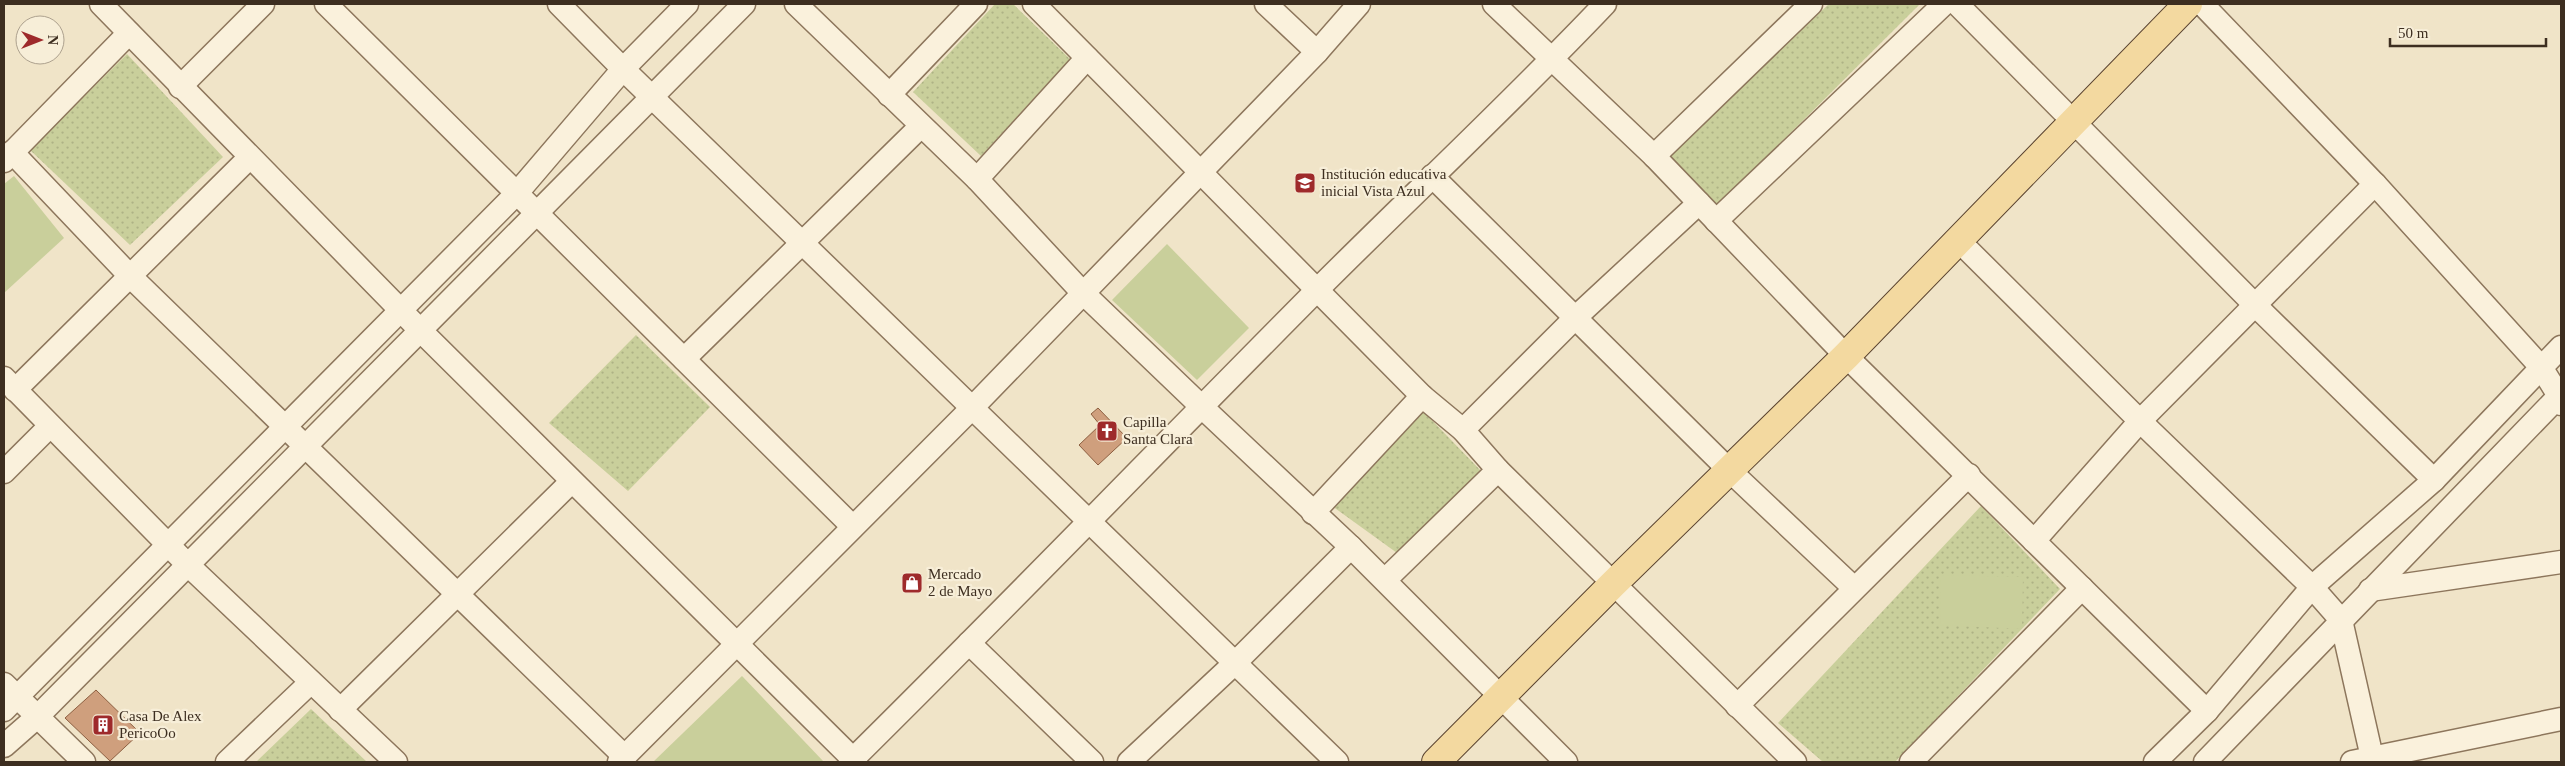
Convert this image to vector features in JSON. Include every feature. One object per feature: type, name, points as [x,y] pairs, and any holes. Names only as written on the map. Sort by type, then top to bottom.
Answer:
[{"type":"main road","points":[[1436,762],[1612,584],[1846,356],[2188,4]]},
{"type":"street","points":[[101,4],[400,311],[853,761],[1318,290],[1551,60],[1605,4]]},
{"type":"street","points":[[180,87],[263,4]]},
{"type":"street","points":[[326,4],[852,526]]},
{"type":"street","points":[[559,4],[623,69],[1337,762]]},
{"type":"street","points":[[84,762],[37,717],[8,697],[169,545],[517,193],[623,69],[687,4]]},
{"type":"street","points":[[4,746],[37,717],[744,4]]},
{"type":"street","points":[[796,4],[976,178],[1082,292],[1385,580],[1566,762]]},
{"type":"street","points":[[889,94],[976,4]]},
{"type":"street","points":[[1266,4],[1317,52]]},
{"type":"street","points":[[129,33],[8,156],[304,448],[456,594],[622,760],[852,526],[972,408],[1082,292],[1317,52],[1359,4]]},
{"type":"street","points":[[1494,4],[1654,156],[1846,356],[2207,711]]},
{"type":"street","points":[[1654,156],[1810,4]]},
{"type":"street","points":[[1716,221],[1944,4]]},
{"type":"street","points":[[1957,4],[2255,305],[2434,480]]},
{"type":"street","points":[[2202,4],[2375,184],[2555,355],[2561,398],[2370,590],[2204,762]]},
{"type":"street","points":[[1037,5],[1087,58],[1422,396],[1463,430],[1498,470],[1795,762]]},
{"type":"street","points":[[976,178],[1087,58]]},
{"type":"street","points":[[684,359],[921,126]]},
{"type":"street","points":[[250,158],[130,276],[10,384],[188,565],[394,762]]},
{"type":"street","points":[[1432,176],[1730,470],[1854,588]]},
{"type":"street","points":[[2034,541],[2140,421],[2375,184]]},
{"type":"street","points":[[1463,430],[1576,316],[1699,203]]},
{"type":"street","points":[[1959,241],[2140,421],[2312,587],[2341,620],[2365,761],[2561,719]]},
{"type":"street","points":[[2155,762],[2207,711],[2312,587],[2434,480],[2555,355]]},
{"type":"street","points":[[1313,513],[1422,396]]},
{"type":"street","points":[[4,472],[50,426]]},
{"type":"street","points":[[1385,580],[1498,470]]},
{"type":"street","points":[[1737,706],[1969,475]]},
{"type":"street","points":[[340,710],[571,482]]},
{"type":"street","points":[[1129,762],[1235,663],[1351,547]]},
{"type":"street","points":[[2370,590],[2561,562]]},
{"type":"street","points":[[1911,762],[2082,588]]},
{"type":"street","points":[[969,643],[1092,762]]},
{"type":"street","points":[[227,762],[311,682]]},
{"type":"green space","points":[[995,4],[1013,4],[1070,59],[981,156],[913,92]]},
{"type":"green space","points":[[1829,4],[1920,4],[1717,206],[1668,153]]},
{"type":"green space","points":[[127,54],[223,157],[130,245],[30,150]]},
{"type":"green space","points":[[14,176],[64,238],[4,293],[4,184]]},
{"type":"green space","points":[[1167,244],[1249,328],[1197,380],[1112,300]]},
{"type":"green space","points":[[636,335],[710,407],[628,491],[549,423]]},
{"type":"green space","points":[[1417,405],[1485,475],[1404,558],[1332,506]]},
{"type":"green space","points":[[1981,506],[2060,589],[1895,762],[1823,762],[1778,723]]},
{"type":"green space","points":[[1941,575],[2023,577],[2022,629],[1940,625]]},
{"type":"green space","points":[[742,676],[824,762],[653,762]]},
{"type":"green space","points":[[311,709],[367,762],[256,762]]},
{"type":"building","name":"Capilla Santa Clara","points":[[1098,408],[1127,438],[1098,465],[1079,445],[1100,425],[1091,414]]},
{"type":"building","name":"Casa De Alex PericoOo","points":[[96,690],[140,733],[110,761],[65,718]]},
{"type":"place","name":"Institución educativa inicial Vista Azul","points":[[1305,183]]},
{"type":"place","name":"Capilla Santa Clara","points":[[1107,431]]},
{"type":"place","name":"Mercado 2 de Mayo","points":[[912,583]]},
{"type":"place","name":"Casa De Alex PericoOo","points":[[103,725]]}]
